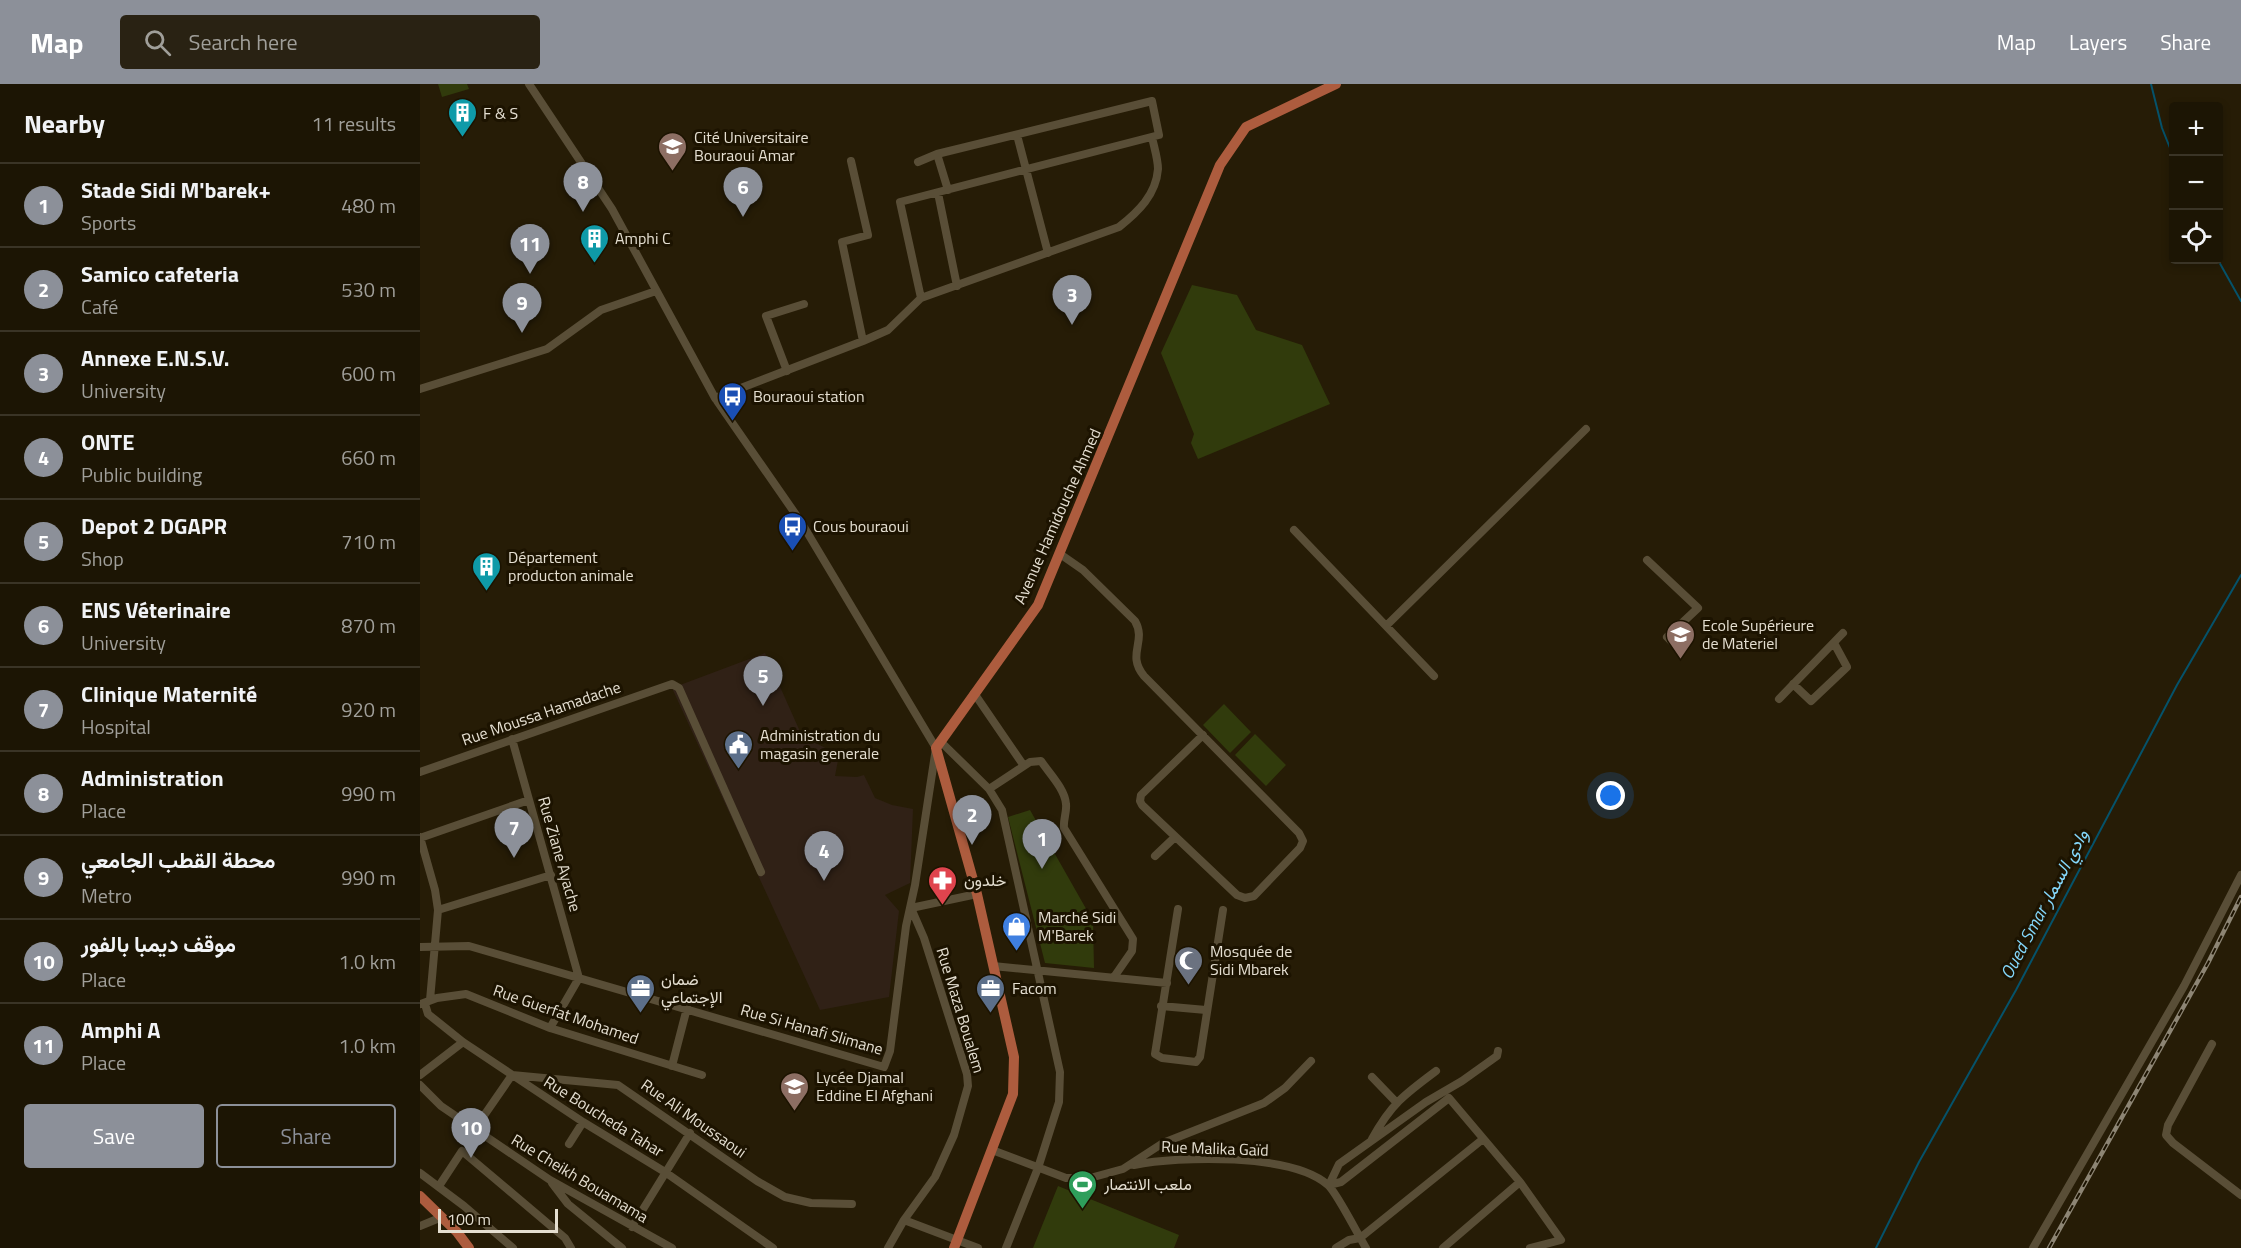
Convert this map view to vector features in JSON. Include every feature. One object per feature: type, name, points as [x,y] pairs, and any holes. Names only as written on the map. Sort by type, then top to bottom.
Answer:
[{"type":"main road","name":"Avenue Hamidouche Ahmed","points":[[938,745],[1038,605],[1220,165],[1246,127],[1336,84]]},
{"type":"main road","points":[[938,745],[977,894],[1014,1057],[1013,1094],[956,1244]]},
{"type":"main road","points":[[420,1196],[457,1232],[469,1248]]},
{"type":"street","points":[[529,84],[612,209],[715,398],[801,522],[938,745],[989,789],[1002,810],[1060,1072],[1059,1102],[1038,1168],[1006,1248]]},
{"type":"street","points":[[918,162],[938,154],[1152,100],[1159,135],[900,202],[921,298]]},
{"type":"street","points":[[1017,135],[1048,253]]},
{"type":"street","points":[[715,398],[888,330],[921,298],[1119,227],[1138,212],[1151,194],[1158,169],[1152,136]]},
{"type":"street","points":[[938,154],[948,189]]},
{"type":"street","points":[[851,161],[868,235],[842,242],[863,341]]},
{"type":"street","points":[[938,193],[957,285]]},
{"type":"street","points":[[420,389],[547,349],[601,310],[656,291]]},
{"type":"street","points":[[787,371],[766,316],[804,304]]},
{"type":"street","points":[[1386,626],[1586,429]]},
{"type":"street","points":[[1294,530],[1434,676]]},
{"type":"street","points":[[1060,554],[1083,570],[1135,621],[1140,639],[1135,653],[1136,667],[1203,735],[1299,833],[1303,841],[1300,848],[1254,896],[1245,898],[1237,895],[1142,805],[1141,795],[1203,735]]},
{"type":"street","points":[[1647,560],[1698,608],[1667,637],[1679,649]]},
{"type":"street","points":[[1779,699],[1843,633]]},
{"type":"street","points":[[1793,684],[1811,701],[1847,667],[1834,643]]},
{"type":"street","name":"Rue Moussa Hamadache","points":[[420,772],[672,684],[679,688],[761,872]]},
{"type":"street","points":[[974,693],[1024,766]]},
{"type":"street","name":"Rue Ziane Ayache","points":[[512,739],[579,978]]},
{"type":"street","name":"Rue Si Hanafi Slimane","points":[[420,947],[469,946],[884,1067],[890,1051],[906,926],[938,745]]},
{"type":"street","points":[[989,789],[1030,762],[1041,761],[1065,797],[1067,807],[1063,818],[1064,828],[1134,939],[1132,951],[1114,977]]},
{"type":"street","points":[[425,1003],[435,946],[438,910],[435,890],[420,838],[529,800]]},
{"type":"street","points":[[1155,856],[1175,837]]},
{"type":"street","points":[[438,910],[551,875]]},
{"type":"street","points":[[2033,1248],[2184,986],[2241,875]]},
{"type":"street","points":[[910,908],[977,894]]},
{"type":"street","name":"Rue Maza Boualem","points":[[888,1248],[904,1220],[935,1177],[954,1135],[968,1080],[924,938],[910,908]]},
{"type":"street","points":[[1178,909],[1155,1054],[1162,1058],[1196,1062],[1200,1057],[1223,910]]},
{"type":"street","points":[[993,966],[1167,983]]},
{"type":"street","points":[[550,1028],[579,978]]},
{"type":"street","name":"Rue Guerfat Mohamed","points":[[425,1003],[466,994],[550,1028],[702,1075]]},
{"type":"street","name":"Rue Boucheda Tahar","points":[[425,1003],[428,1014],[463,1042],[583,1122],[665,1172],[773,1248]]},
{"type":"street","points":[[1161,1006],[1206,1010]]},
{"type":"street","points":[[672,1066],[687,1008]]},
{"type":"street","points":[[420,1075],[463,1042]]},
{"type":"street","points":[[2212,1044],[2168,1125],[2166,1135],[2173,1143],[2241,1195]]},
{"type":"street","points":[[1329,1185],[1339,1164],[1426,1102],[1462,1081],[1497,1056],[1498,1051]]},
{"type":"street","points":[[992,1150],[1066,1178],[1090,1178],[1130,1166],[1163,1143],[1264,1103],[1285,1088],[1311,1061]]},
{"type":"street","points":[[1371,1141],[1396,1102],[1436,1071]]},
{"type":"street","points":[[474,1130],[512,1075]]},
{"type":"street","name":"Rue Ali Moussaoui","points":[[512,1075],[618,1085],[785,1197],[811,1203],[852,1204]]},
{"type":"street","points":[[1372,1077],[1396,1102]]},
{"type":"street","name":"Rue Cheikh Bouamama","points":[[420,1084],[441,1106],[549,1180],[672,1248]]},
{"type":"street","points":[[1329,1185],[1341,1182],[1449,1098],[1520,1182],[1568,1248]]},
{"type":"street","points":[[569,1144],[583,1122]]},
{"type":"street","points":[[632,1227],[690,1133]]},
{"type":"street","points":[[1336,1248],[1349,1240],[1360,1238],[1483,1139]]},
{"type":"street","points":[[439,1186],[462,1151],[565,1238],[571,1248]]},
{"type":"street","name":"Rue Malika Gaïd","points":[[1130,1166],[1156,1160],[1186,1159],[1262,1162],[1308,1173],[1329,1185]]},
{"type":"street","points":[[420,1173],[439,1186],[513,1248]]},
{"type":"street","points":[[549,1180],[568,1204],[622,1248]]},
{"type":"street","points":[[1443,1248],[1520,1182]]},
{"type":"street","points":[[1329,1185],[1366,1248]]},
{"type":"street","points":[[420,1226],[442,1217]]},
{"type":"street","points":[[904,1220],[956,1244],[978,1248]]},
{"type":"street","points":[[1530,1248],[1562,1240]]},
{"type":"shaded area","points":[[765,653],[802,736],[839,755],[835,776],[864,775],[875,798],[892,805],[913,809],[910,883],[885,895],[899,911],[889,997],[820,1010],[672,688]]},
{"type":"green space","points":[[438,84],[467,84],[469,89],[442,97]]},
{"type":"green space","points":[[1192,285],[1237,295],[1256,330],[1302,345],[1330,404],[1198,459],[1191,443],[1194,434],[1161,353]]},
{"type":"green space","points":[[1224,704],[1251,732],[1230,753],[1203,725]]},
{"type":"green space","points":[[1255,734],[1286,765],[1266,786],[1235,755]]},
{"type":"green space","points":[[1030,810],[1093,921],[1094,968],[1045,963],[1008,817]]},
{"type":"green space","name":"ملعب الانتصار","points":[[1058,1186],[1179,1235],[1174,1248],[1033,1248]]},
{"type":"waterway","name":"Oued Smar وادي السمار","points":[[2151,84],[2162,128],[2173,156]]},
{"type":"waterway","name":"Oued Smar وادي السمار","points":[[2220,264],[2241,301]]},
{"type":"waterway","name":"Oued Smar وادي السمار","points":[[1876,1248],[1919,1162],[2016,990],[2177,685],[2241,575]]},
{"type":"railway","points":[[2049,1248],[2208,963],[2241,897]]},
{"type":"place","name":"F & S","points":[[462,138]]},
{"type":"place","name":"Cité Universitaire Bouraoui Amar","points":[[673,172]]},
{"type":"place","name":"Administration","points":[[583,212]]},
{"type":"place","name":"ENS Véterinaire","points":[[743,217]]},
{"type":"place","name":"Amphi C","points":[[594,264]]},
{"type":"place","name":"Amphi A","points":[[530,274]]},
{"type":"place","name":"Annexe E.N.S.V.","points":[[1072,325]]},
{"type":"place","name":"محطة القطب الجامعي","points":[[522,333]]},
{"type":"place","name":"Bouraoui station","points":[[732,422]]},
{"type":"place","name":"Cous bouraoui","points":[[792,552]]},
{"type":"place","name":"Département producton animale","points":[[487,592]]},
{"type":"place","name":"Ecole Supérieure de Materiel","points":[[1681,660]]},
{"type":"place","name":"Depot 2 DGAPR","points":[[763,706]]},
{"type":"place","name":"Administration du magasin generale","points":[[739,770]]},
{"type":"place","name":"Samico cafeteria","points":[[972,845]]},
{"type":"place","name":"Clinique Maternité","points":[[514,858]]},
{"type":"place","name":"Stade Sidi M'barek+","points":[[1042,869]]},
{"type":"place","name":"ONTE","points":[[824,881]]},
{"type":"place","name":"خلدون","points":[[943,906]]},
{"type":"place","name":"Marché Sidi M'Barek","points":[[1017,952]]},
{"type":"place","name":"Mosquée de Sidi Mbarek","points":[[1189,986]]},
{"type":"place","name":"ضمان الإجتماعي","points":[[640,1014]]},
{"type":"place","name":"Facom","points":[[991,1014]]},
{"type":"place","name":"Lycée Djamal Eddine El Afghani","points":[[795,1112]]},
{"type":"place","name":"موقف ديمبا بالفور","points":[[471,1158]]},
{"type":"place","name":"ملعب الانتصار","points":[[1083,1210]]}]
